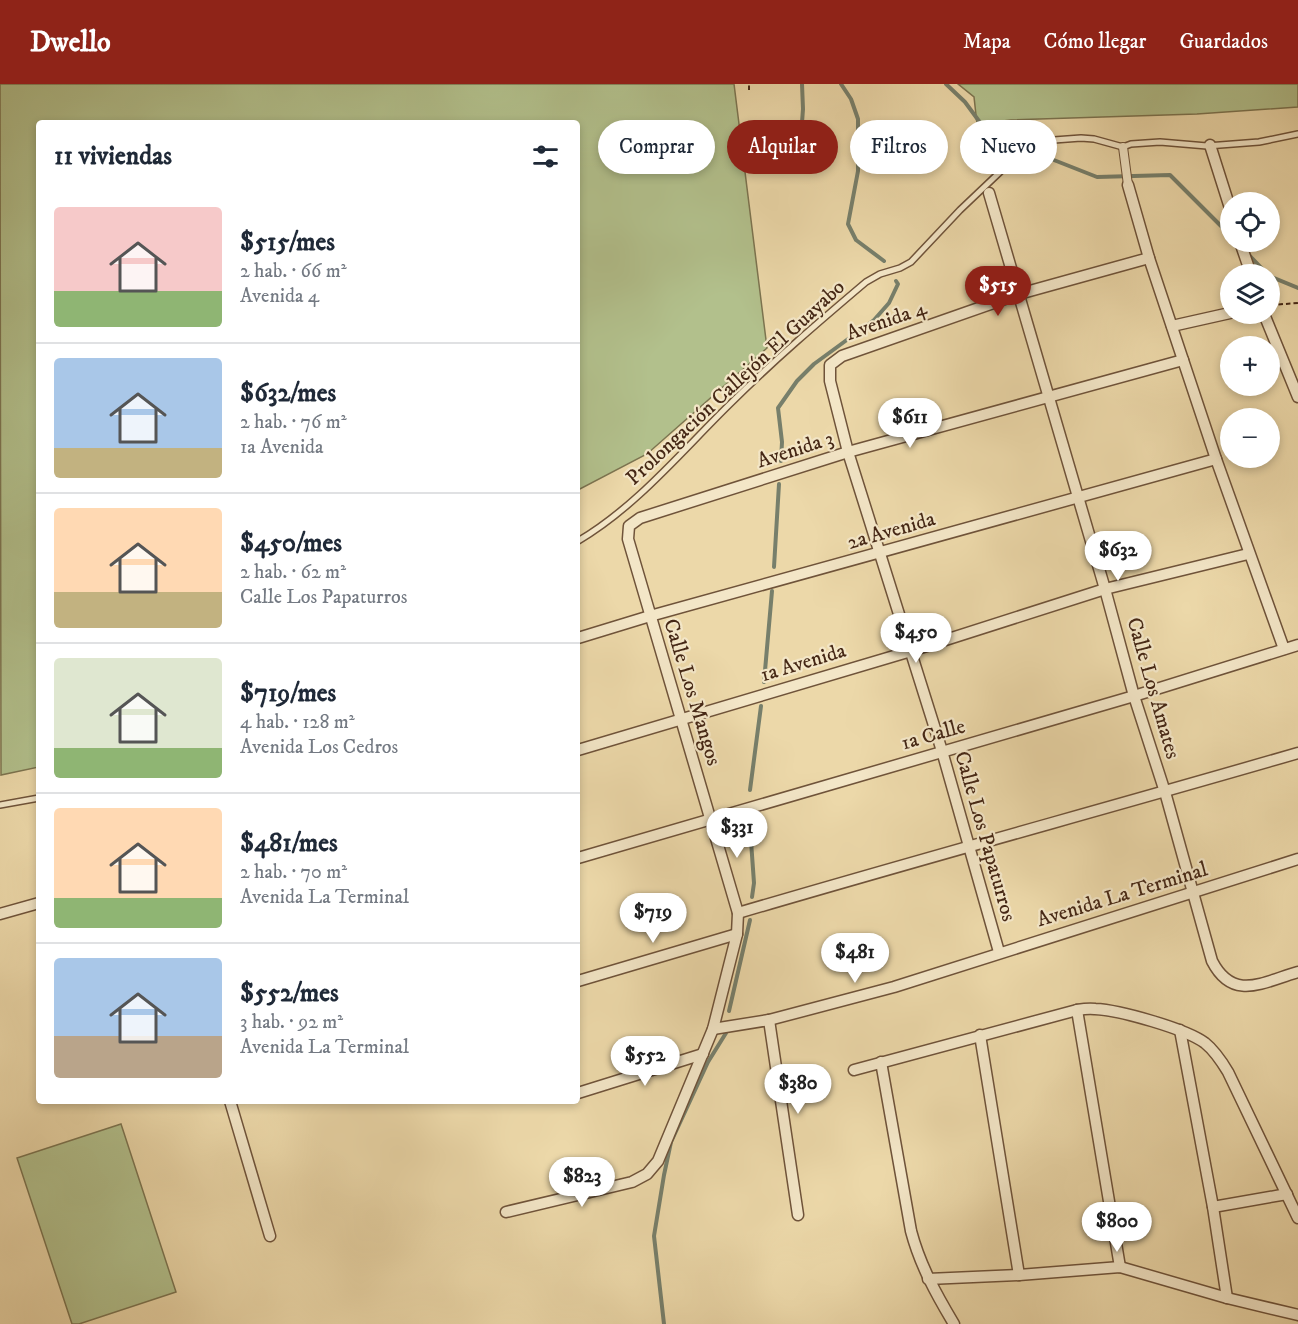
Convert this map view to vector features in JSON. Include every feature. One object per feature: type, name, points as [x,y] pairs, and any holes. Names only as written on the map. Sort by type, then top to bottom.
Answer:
[{"type":"street","points":[[1210,145],[1225,192]]},
{"type":"street","points":[[1123,147],[1128,185],[1149,258],[1215,459],[1284,649]]},
{"type":"street","name":"Calle Los Amates","points":[[989,193],[1134,696],[1165,792],[1212,961],[1218,973],[1227,982],[1240,986],[1256,985],[1298,972]]},
{"type":"street","name":"Avenida 4","points":[[842,356],[1019,294],[1149,258]]},
{"type":"street","points":[[1172,326],[1220,315]]},
{"type":"street","points":[[1268,324],[1298,397]]},
{"type":"street","name":"Calle Los Papaturros","points":[[842,356],[830,365],[830,381],[848,452],[942,752],[999,952]]},
{"type":"street","name":"Avenida 3","points":[[629,526],[640,518],[848,452],[1183,360]]},
{"type":"street","name":"2a Avenida","points":[[580,637],[1215,459]]},
{"type":"street","name":"Calle Los Mangos","points":[[506,1212],[632,1182],[647,1174],[658,1161],[713,1029],[737,934],[738,913],[628,539],[629,526]]},
{"type":"street","name":"1a Avenida","points":[[580,749],[910,651],[1105,589],[1248,554]]},
{"type":"street","name":"1a Calle","points":[[580,857],[1134,696],[1298,645]]},
{"type":"street","points":[[738,913],[969,845],[1298,753]]},
{"type":"street","name":"Avenida La Terminal","points":[[713,1029],[769,1020],[894,987],[1298,859]]},
{"type":"street","points":[[0,914],[36,904]]},
{"type":"street","points":[[580,980],[737,934]]},
{"type":"street","points":[[854,1070],[1077,1010],[1096,1009],[1118,1012],[1180,1030],[1206,1044],[1220,1059],[1298,1218]]},
{"type":"street","points":[[1077,1010],[1120,1267]]},
{"type":"street","points":[[769,1020],[798,1215]]},
{"type":"street","points":[[1180,1030],[1213,1207],[1227,1298]]},
{"type":"street","points":[[980,1035],[1019,1275]]},
{"type":"street","points":[[580,1092],[703,1054]]},
{"type":"street","points":[[882,1062],[917,1255],[954,1324]]},
{"type":"street","points":[[231,1104],[270,1236]]},
{"type":"street","points":[[1213,1207],[1287,1194]]},
{"type":"street","points":[[928,1279],[1120,1267],[1227,1298],[1298,1315]]},
{"type":"lane","name":"Prolongación Callejón El Guayabo","points":[[580,540],[600,528],[643,491],[736,398],[866,282],[910,262],[1000,172],[1017,148],[1027,142],[1094,138],[1123,147],[1131,144],[1160,142],[1210,145],[1259,142],[1298,134]]},
{"type":"lane","points":[[0,805],[36,799]]},
{"type":"path","points":[[748,84],[748,90]]},
{"type":"path","points":[[1280,304],[1298,303]]},
{"type":"green space","points":[[0,84],[734,84],[738,120],[727,120],[727,174],[745,174],[767,348],[647,454],[580,489],[580,120],[36,120],[36,768],[1,775]]},
{"type":"green space","points":[[958,84],[1298,84],[1298,107],[1197,114],[977,120],[974,97]]},
{"type":"green space","points":[[121,1124],[176,1292],[79,1324],[72,1324],[17,1158]]},
{"type":"waterway","points":[[802,84],[802,120]]},
{"type":"waterway","points":[[841,84],[851,99],[858,119],[858,171],[848,224],[856,240],[884,261]]},
{"type":"waterway","points":[[946,84],[965,102],[978,120]]},
{"type":"waterway","points":[[1057,161],[1097,177],[1170,175],[1220,225]]},
{"type":"waterway","points":[[1247,253],[1257,264]]},
{"type":"waterway","points":[[781,461],[782,442],[778,408],[797,381],[814,364],[874,320],[889,303],[898,284],[896,281]]},
{"type":"waterway","points":[[1280,281],[1298,288]]},
{"type":"waterway","points":[[774,567],[779,484]]},
{"type":"waterway","points":[[764,682],[772,591]]},
{"type":"waterway","points":[[750,790],[761,706]]},
{"type":"waterway","points":[[749,813],[754,883],[752,897]]},
{"type":"waterway","points":[[729,1011],[750,920]]},
{"type":"waterway","points":[[664,1324],[654,1236],[671,1142],[708,1062],[726,1033]]}]
